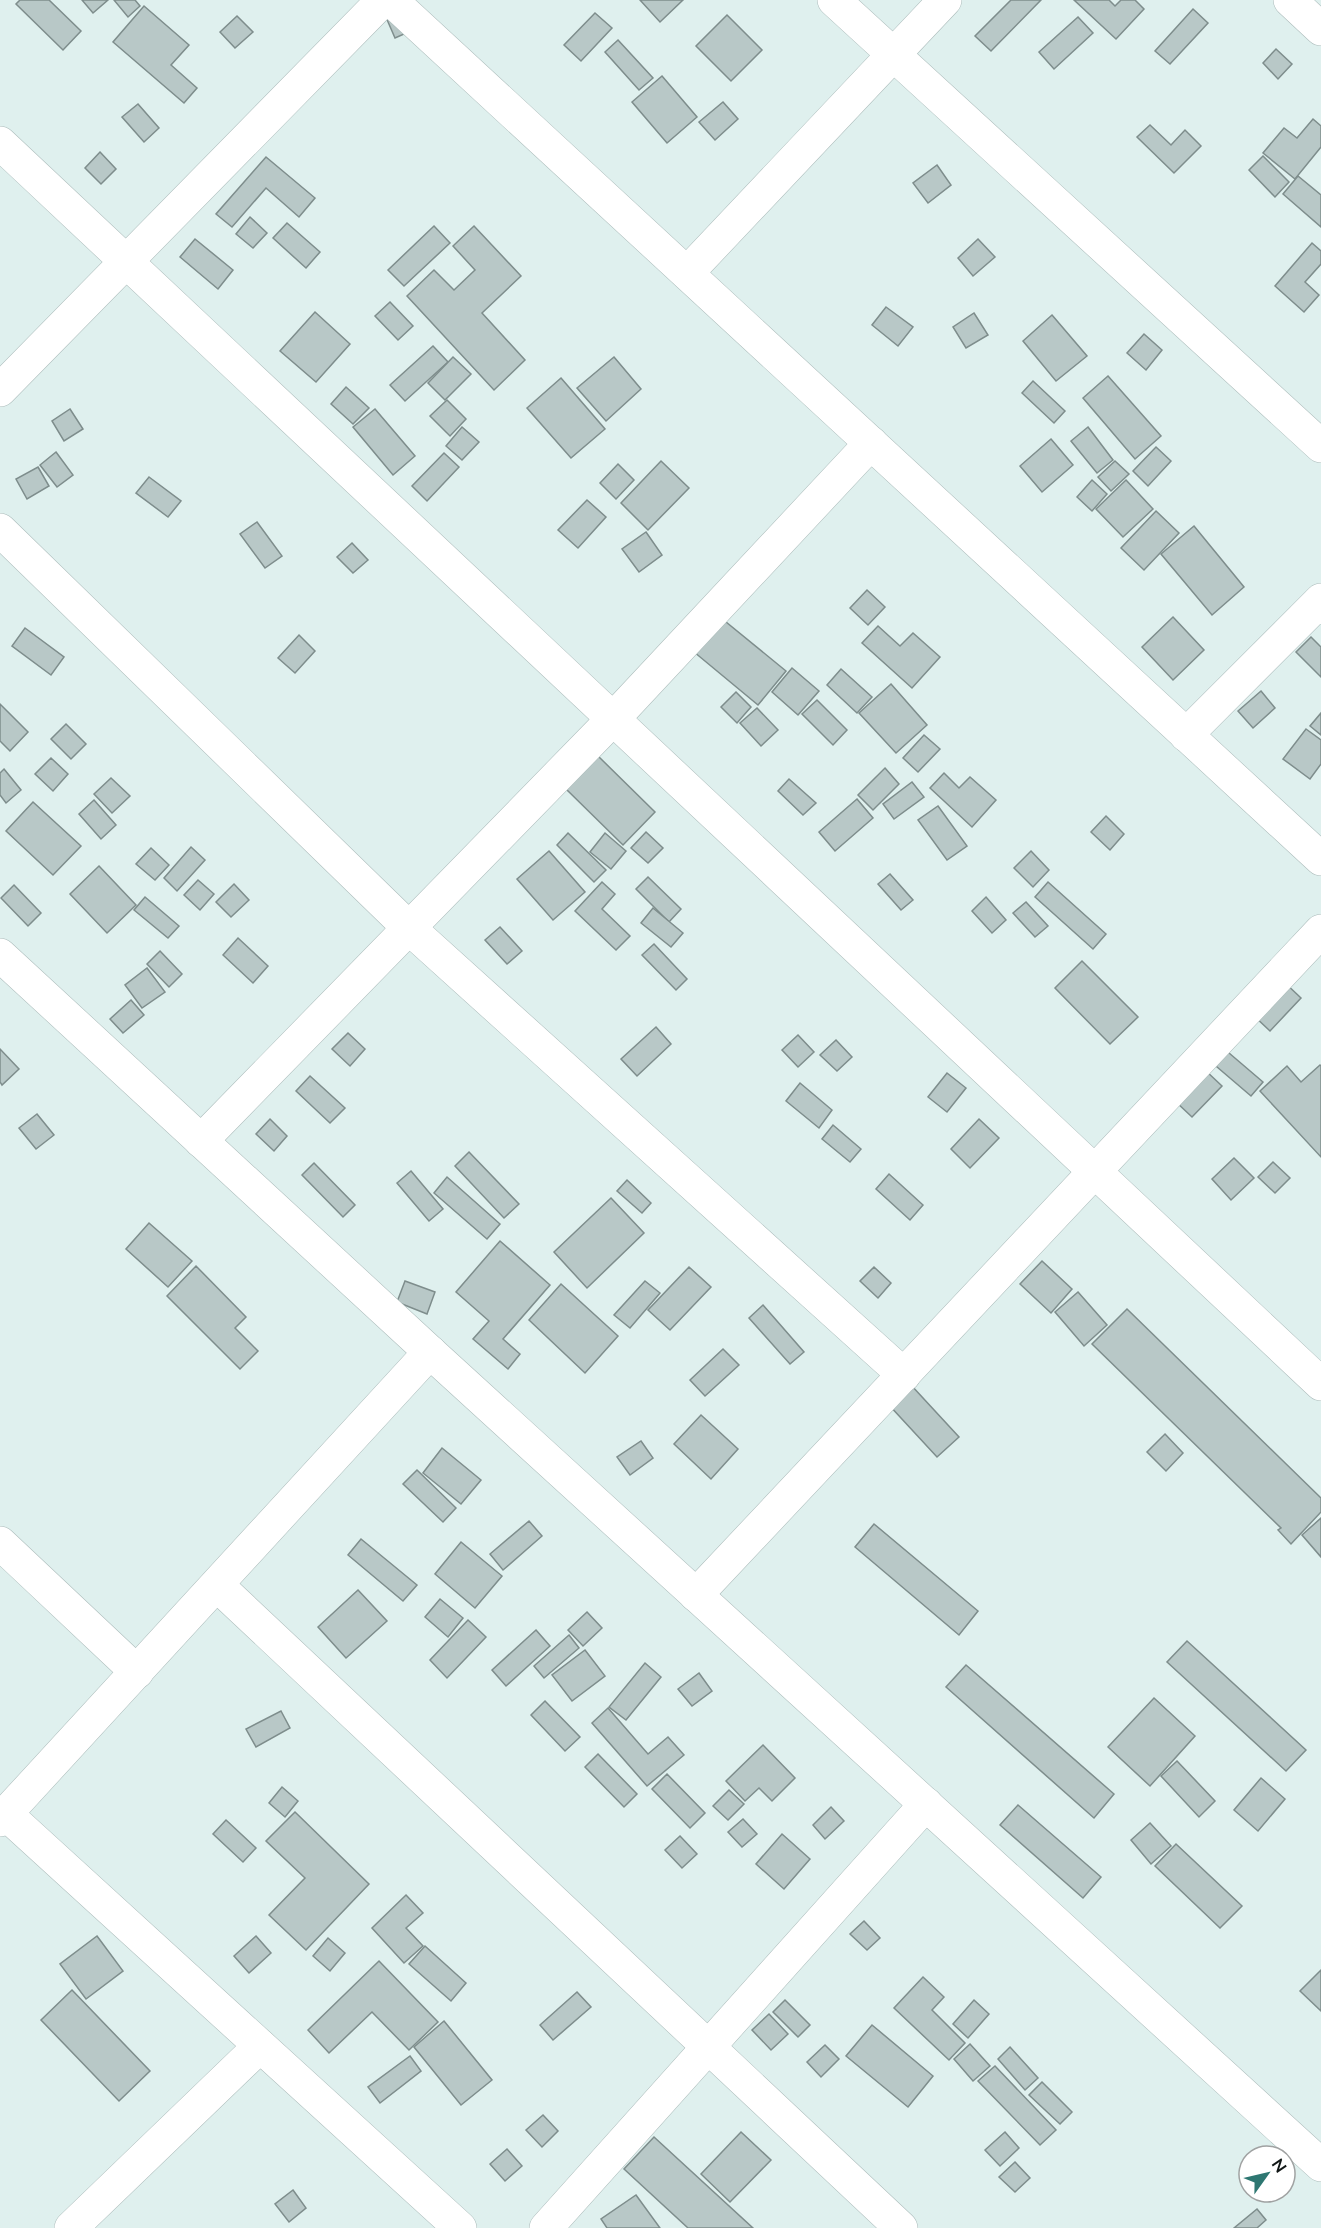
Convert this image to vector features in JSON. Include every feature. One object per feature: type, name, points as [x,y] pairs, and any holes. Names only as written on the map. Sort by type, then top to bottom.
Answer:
[{"type":"street","points":[[0,390],[383,0]]},
{"type":"street","points":[[391,0],[1321,860]]},
{"type":"street","points":[[834,0],[1321,446]]},
{"type":"street","points":[[687,273],[945,0]]},
{"type":"street","points":[[1290,0],[1321,28]]},
{"type":"street","points":[[0,143],[1321,1384]]},
{"type":"street","points":[[201,1141],[614,719],[871,443]]},
{"type":"street","points":[[0,530],[409,928],[904,1375]]},
{"type":"street","points":[[1186,735],[1321,600]]},
{"type":"street","points":[[696,1595],[1321,931]]},
{"type":"street","points":[[0,955],[430,1352],[1321,2165]]},
{"type":"street","points":[[430,1352],[3,1817],[460,2228]]},
{"type":"street","points":[[0,1543],[137,1672]]},
{"type":"street","points":[[217,1586],[901,2228]]},
{"type":"street","points":[[546,2228],[926,1804]]},
{"type":"street","points":[[71,2228],[260,2046]]},
{"type":"building","points":[[20,0],[49,0],[81,31],[63,50],[16,4]]},
{"type":"building","points":[[82,0],[108,0],[93,13]]},
{"type":"building","points":[[114,0],[135,0],[140,6],[128,17]]},
{"type":"building","points":[[640,0],[683,0],[660,22]]},
{"type":"building","points":[[1011,0],[1041,0],[991,51],[975,36]]},
{"type":"building","points":[[1074,0],[1109,0],[1115,6],[1121,0],[1135,0],[1144,9],[1116,39]]},
{"type":"building","points":[[144,6],[189,45],[171,65],[197,88],[184,103],[113,42]]},
{"type":"building","points":[[1193,9],[1208,23],[1170,64],[1155,51]]},
{"type":"building","points":[[595,13],[612,28],[581,61],[564,45]]},
{"type":"building","points":[[385,15],[411,31],[395,38]]},
{"type":"building","points":[[727,15],[762,50],[731,81],[696,46]]},
{"type":"building","points":[[237,16],[253,32],[235,48],[220,32]]},
{"type":"building","points":[[1078,17],[1093,33],[1054,69],[1039,52]]},
{"type":"building","points":[[618,40],[653,78],[639,90],[605,52]]},
{"type":"building","points":[[1276,49],[1292,64],[1278,79],[1263,63]]},
{"type":"building","points":[[662,76],[697,117],[667,143],[632,102]]},
{"type":"building","points":[[723,102],[738,119],[715,140],[699,122]]},
{"type":"building","points":[[138,104],[159,128],[144,142],[122,117]]},
{"type":"building","points":[[1313,119],[1321,126],[1321,147],[1295,179],[1263,153],[1284,128],[1297,138]]},
{"type":"building","points":[[1150,125],[1171,145],[1185,130],[1201,146],[1174,173],[1137,137]]},
{"type":"building","points":[[100,152],[116,169],[101,184],[85,168]]},
{"type":"building","points":[[1263,156],[1289,182],[1275,197],[1249,170]]},
{"type":"building","points":[[266,157],[315,198],[299,217],[266,188],[232,227],[216,214]]},
{"type":"building","points":[[937,165],[951,185],[928,203],[913,183]]},
{"type":"building","points":[[1298,176],[1321,195],[1321,227],[1283,194]]},
{"type":"building","points":[[250,217],[267,233],[253,248],[236,234]]},
{"type":"building","points":[[287,223],[320,252],[306,268],[273,238]]},
{"type":"building","points":[[434,226],[450,243],[404,286],[388,270]]},
{"type":"building","points":[[474,226],[521,276],[482,313],[525,360],[494,390],[407,296],[434,270],[454,290],[475,270],[453,246]]},
{"type":"building","points":[[195,239],[233,270],[218,289],[180,257]]},
{"type":"building","points":[[978,239],[995,257],[973,276],[958,258]]},
{"type":"building","points":[[1312,243],[1321,251],[1321,264],[1305,282],[1319,295],[1304,312],[1275,286]]},
{"type":"building","points":[[390,302],[413,326],[398,340],[375,316]]},
{"type":"building","points":[[886,307],[913,327],[898,346],[872,325]]},
{"type":"building","points":[[315,312],[350,344],[316,382],[280,351]]},
{"type":"building","points":[[974,313],[988,335],[966,348],[953,327]]},
{"type":"building","points":[[1052,315],[1087,356],[1056,381],[1023,341]]},
{"type":"building","points":[[1144,334],[1162,350],[1146,370],[1127,353]]},
{"type":"building","points":[[433,346],[448,362],[405,401],[390,385]]},
{"type":"building","points":[[453,357],[471,374],[445,400],[428,383]]},
{"type":"building","points":[[614,357],[641,389],[606,421],[577,388]]},
{"type":"building","points":[[1108,376],[1161,436],[1135,459],[1083,398]]},
{"type":"building","points":[[561,378],[605,429],[571,458],[527,408]]},
{"type":"building","points":[[1033,381],[1065,411],[1054,423],[1022,393]]},
{"type":"building","points":[[346,387],[369,408],[353,424],[331,404]]},
{"type":"building","points":[[447,400],[466,419],[450,436],[430,416]]},
{"type":"building","points":[[70,409],[83,429],[64,441],[52,421]]},
{"type":"building","points":[[375,409],[415,456],[393,475],[353,427]]},
{"type":"building","points":[[462,427],[479,442],[462,460],[446,446]]},
{"type":"building","points":[[1088,427],[1113,460],[1097,473],[1071,441]]},
{"type":"building","points":[[1051,439],[1073,465],[1042,492],[1020,466]]},
{"type":"building","points":[[1156,447],[1171,461],[1148,486],[1133,471]]},
{"type":"building","points":[[56,452],[73,475],[57,487],[40,465]]},
{"type":"building","points":[[444,453],[459,467],[427,501],[412,486]]},
{"type":"building","points":[[661,461],[689,488],[648,530],[621,503]]},
{"type":"building","points":[[1115,461],[1129,474],[1111,491],[1098,477]]},
{"type":"building","points":[[618,464],[634,480],[616,499],[600,483]]},
{"type":"building","points":[[38,467],[49,486],[27,499],[16,479]]},
{"type":"building","points":[[149,477],[181,501],[168,517],[136,493]]},
{"type":"building","points":[[1092,480],[1107,494],[1092,511],[1077,497]]},
{"type":"building","points":[[1126,480],[1153,509],[1123,537],[1096,509]]},
{"type":"building","points":[[587,500],[606,517],[578,548],[558,530]]},
{"type":"building","points":[[1156,511],[1179,533],[1144,570],[1121,548]]},
{"type":"building","points":[[257,522],[282,556],[265,568],[240,534]]},
{"type":"building","points":[[1194,526],[1244,587],[1212,615],[1161,554]]},
{"type":"building","points":[[646,532],[662,555],[639,572],[622,549]]},
{"type":"building","points":[[352,543],[368,560],[353,573],[337,557]]},
{"type":"building","points":[[867,590],[885,607],[868,625],[850,608]]},
{"type":"building","points":[[715,613],[786,671],[758,705],[688,647]]},
{"type":"building","points":[[1173,617],[1204,650],[1173,680],[1142,647]]},
{"type":"building","points":[[878,626],[900,646],[913,633],[940,657],[912,688],[862,643]]},
{"type":"building","points":[[25,628],[64,657],[51,675],[12,646]]},
{"type":"building","points":[[299,635],[315,651],[295,673],[278,658]]},
{"type":"building","points":[[1311,637],[1321,647],[1321,677],[1296,652]]},
{"type":"building","points":[[792,668],[819,691],[798,715],[772,692]]},
{"type":"building","points":[[841,669],[872,697],[857,713],[827,685]]},
{"type":"building","points":[[891,684],[927,725],[896,753],[859,713]]},
{"type":"building","points":[[1261,691],[1275,708],[1253,728],[1238,711]]},
{"type":"building","points":[[736,692],[751,707],[737,723],[721,707]]},
{"type":"building","points":[[817,700],[847,730],[833,745],[802,714]]},
{"type":"building","points":[[0,704],[28,732],[10,751],[0,741]]},
{"type":"building","points":[[757,708],[778,730],[761,746],[740,723]]},
{"type":"building","points":[[1321,713],[1321,735],[1310,726]]},
{"type":"building","points":[[66,724],[86,744],[71,759],[51,739]]},
{"type":"building","points":[[1306,729],[1321,740],[1321,764],[1310,779],[1283,759]]},
{"type":"building","points":[[924,735],[940,749],[918,772],[903,758]]},
{"type":"building","points":[[598,756],[655,812],[623,845],[566,789]]},
{"type":"building","points":[[51,758],[68,774],[53,791],[35,774]]},
{"type":"building","points":[[885,768],[899,784],[873,810],[858,795]]},
{"type":"building","points":[[4,769],[21,790],[6,803],[0,795],[0,773]]},
{"type":"building","points":[[944,773],[959,788],[970,777],[996,800],[972,827],[930,788]]},
{"type":"building","points":[[111,778],[130,796],[112,813],[94,794]]},
{"type":"building","points":[[789,779],[816,803],[803,815],[778,791]]},
{"type":"building","points":[[912,782],[924,797],[894,819],[883,804]]},
{"type":"building","points":[[857,799],[873,818],[835,851],[819,832]]},
{"type":"building","points":[[94,800],[116,825],[101,839],[79,814]]},
{"type":"building","points":[[33,802],[81,846],[53,875],[6,831]]},
{"type":"building","points":[[938,806],[967,846],[947,860],[918,820]]},
{"type":"building","points":[[1106,816],[1124,834],[1110,850],[1091,832]]},
{"type":"building","points":[[646,832],[663,848],[648,863],[631,848]]},
{"type":"building","points":[[568,833],[606,870],[594,882],[557,845]]},
{"type":"building","points":[[605,833],[626,851],[611,869],[590,852]]},
{"type":"building","points":[[191,847],[205,860],[177,891],[164,878]]},
{"type":"building","points":[[151,848],[169,865],[155,880],[136,864]]},
{"type":"building","points":[[549,851],[585,892],[553,920],[517,879]]},
{"type":"building","points":[[1031,851],[1049,870],[1033,887],[1014,868]]},
{"type":"building","points":[[99,866],[136,905],[107,933],[70,894]]},
{"type":"building","points":[[890,874],[913,900],[901,910],[878,884]]},
{"type":"building","points":[[648,877],[681,909],[669,922],[636,889]]},
{"type":"building","points":[[198,880],[214,894],[200,910],[184,895]]},
{"type":"building","points":[[602,882],[615,894],[602,909],[630,936],[616,950],[575,911]]},
{"type":"building","points":[[1048,882],[1106,934],[1093,949],[1035,897]]},
{"type":"building","points":[[234,884],[249,900],[231,917],[216,902]]},
{"type":"building","points":[[14,885],[41,913],[28,926],[1,898]]},
{"type":"building","points":[[145,897],[179,926],[168,938],[134,910]]},
{"type":"building","points":[[986,897],[1006,920],[992,933],[972,911]]},
{"type":"building","points":[[1026,902],[1048,926],[1035,937],[1013,913]]},
{"type":"building","points":[[653,908],[683,933],[671,947],[641,923]]},
{"type":"building","points":[[500,927],[522,951],[507,964],[485,940]]},
{"type":"building","points":[[238,938],[268,966],[253,983],[223,955]]},
{"type":"building","points":[[654,944],[687,979],[676,990],[642,955]]},
{"type":"building","points":[[160,951],[182,974],[169,987],[147,964]]},
{"type":"building","points":[[1082,961],[1138,1017],[1110,1044],[1055,988]]},
{"type":"building","points":[[147,968],[165,992],[142,1008],[125,985]]},
{"type":"building","points":[[1283,981],[1301,998],[1270,1031],[1252,1014]]},
{"type":"building","points":[[131,1000],[144,1015],[123,1033],[110,1019]]},
{"type":"building","points":[[656,1027],[671,1044],[637,1076],[621,1059]]},
{"type":"building","points":[[348,1033],[365,1049],[350,1066],[332,1049]]},
{"type":"building","points":[[798,1035],[814,1052],[798,1067],[782,1050]]},
{"type":"building","points":[[836,1040],[852,1057],[837,1071],[820,1055]]},
{"type":"building","points":[[1222,1047],[1263,1082],[1251,1096],[1210,1061]]},
{"type":"building","points":[[0,1049],[19,1069],[2,1085],[0,1082]]},
{"type":"building","points":[[1320,1065],[1321,1157],[1260,1091],[1287,1066],[1301,1082]]},
{"type":"building","points":[[1205,1070],[1222,1086],[1192,1117],[1175,1101]]},
{"type":"building","points":[[947,1073],[966,1088],[947,1112],[928,1097]]},
{"type":"building","points":[[310,1076],[345,1108],[330,1123],[296,1091]]},
{"type":"building","points":[[800,1083],[832,1110],[819,1128],[786,1101]]},
{"type":"building","points":[[37,1114],[54,1135],[36,1149],[19,1128]]},
{"type":"building","points":[[270,1119],[287,1136],[274,1151],[256,1134]]},
{"type":"building","points":[[979,1119],[999,1138],[970,1168],[951,1149]]},
{"type":"building","points":[[833,1125],[861,1149],[850,1162],[822,1139]]},
{"type":"building","points":[[469,1152],[519,1204],[504,1218],[455,1166]]},
{"type":"building","points":[[1234,1158],[1254,1178],[1231,1200],[1212,1179]]},
{"type":"building","points":[[1273,1162],[1290,1178],[1275,1193],[1258,1177]]},
{"type":"building","points":[[314,1163],[355,1205],[343,1217],[302,1175]]},
{"type":"building","points":[[411,1171],[443,1209],[429,1221],[397,1183]]},
{"type":"building","points":[[889,1174],[923,1205],[910,1220],[876,1189]]},
{"type":"building","points":[[447,1177],[500,1224],[487,1239],[434,1193]]},
{"type":"building","points":[[627,1180],[651,1203],[642,1213],[617,1191]]},
{"type":"building","points":[[611,1198],[644,1233],[587,1288],[554,1252]]},
{"type":"building","points":[[149,1223],[192,1261],[168,1287],[126,1249]]},
{"type":"building","points":[[500,1241],[550,1285],[503,1339],[520,1354],[508,1369],[473,1339],[489,1321],[456,1292]]},
{"type":"building","points":[[1042,1261],[1072,1289],[1051,1313],[1020,1284]]},
{"type":"building","points":[[196,1266],[246,1317],[235,1328],[258,1351],[240,1369],[167,1296]]},
{"type":"building","points":[[689,1267],[711,1287],[670,1330],[648,1310]]},
{"type":"building","points":[[874,1267],[891,1283],[878,1298],[860,1281]]},
{"type":"building","points":[[405,1281],[435,1292],[427,1314],[397,1302]]},
{"type":"building","points":[[645,1281],[660,1293],[630,1328],[614,1315]]},
{"type":"building","points":[[561,1284],[618,1336],[585,1373],[529,1320]]},
{"type":"building","points":[[1078,1292],[1107,1325],[1084,1346],[1055,1312]]},
{"type":"building","points":[[763,1305],[804,1352],[790,1364],[749,1318]]},
{"type":"building","points":[[1127,1309],[1321,1498],[1321,1512],[1291,1544],[1278,1530],[1281,1528],[1092,1344]]},
{"type":"building","points":[[723,1349],[739,1365],[705,1396],[690,1380]]},
{"type":"building","points":[[911,1385],[959,1437],[937,1457],[889,1405]]},
{"type":"building","points":[[701,1415],[738,1449],[711,1479],[674,1444]]},
{"type":"building","points":[[1165,1434],[1183,1453],[1166,1471],[1147,1452]]},
{"type":"building","points":[[641,1441],[653,1458],[630,1475],[617,1457]]},
{"type":"building","points":[[442,1448],[481,1480],[461,1504],[423,1473]]},
{"type":"building","points":[[417,1470],[456,1508],[443,1522],[403,1484]]},
{"type":"building","points":[[1321,1518],[1321,1557],[1302,1535]]},
{"type":"building","points":[[529,1521],[542,1536],[503,1570],[490,1554]]},
{"type":"building","points":[[874,1524],[978,1611],[959,1635],[855,1547]]},
{"type":"building","points":[[361,1539],[417,1585],[403,1601],[348,1555]]},
{"type":"building","points":[[461,1542],[502,1576],[475,1608],[435,1574]]},
{"type":"building","points":[[358,1590],[387,1621],[346,1658],[318,1627]]},
{"type":"building","points":[[440,1599],[463,1618],[448,1637],[425,1617]]},
{"type":"building","points":[[587,1612],[602,1628],[583,1646],[568,1630]]},
{"type":"building","points":[[468,1620],[486,1637],[447,1678],[430,1660]]},
{"type":"building","points":[[536,1630],[550,1646],[506,1686],[492,1670]]},
{"type":"building","points":[[569,1635],[579,1648],[544,1678],[534,1666]]},
{"type":"building","points":[[1187,1641],[1306,1750],[1286,1771],[1167,1662]]},
{"type":"building","points":[[585,1650],[605,1676],[572,1701],[552,1675]]},
{"type":"building","points":[[645,1663],[661,1677],[626,1720],[609,1707]]},
{"type":"building","points":[[966,1665],[1114,1794],[1094,1818],[946,1687]]},
{"type":"building","points":[[699,1673],[712,1691],[692,1706],[678,1689]]},
{"type":"building","points":[[1154,1698],[1195,1736],[1150,1786],[1108,1747]]},
{"type":"building","points":[[545,1701],[580,1737],[565,1751],[531,1715]]},
{"type":"building","points":[[608,1708],[648,1754],[668,1737],[684,1755],[647,1786],[592,1723]]},
{"type":"building","points":[[281,1711],[290,1728],[256,1747],[246,1729]]},
{"type":"building","points":[[763,1745],[795,1778],[772,1801],[759,1788],[745,1801],[726,1781]]},
{"type":"building","points":[[598,1754],[637,1794],[624,1807],[585,1767]]},
{"type":"building","points":[[1177,1761],[1215,1801],[1199,1817],[1161,1776]]},
{"type":"building","points":[[667,1774],[705,1813],[690,1828],[652,1789]]},
{"type":"building","points":[[1261,1778],[1285,1799],[1258,1831],[1234,1810]]},
{"type":"building","points":[[282,1787],[298,1801],[285,1817],[269,1803]]},
{"type":"building","points":[[729,1790],[744,1804],[728,1820],[713,1806]]},
{"type":"building","points":[[1018,1805],[1101,1877],[1083,1898],[1000,1825]]},
{"type":"building","points":[[831,1807],[844,1821],[825,1839],[813,1825]]},
{"type":"building","points":[[295,1812],[369,1884],[306,1950],[269,1915],[305,1878],[266,1841]]},
{"type":"building","points":[[743,1819],[757,1834],[742,1847],[728,1832]]},
{"type":"building","points":[[226,1820],[256,1848],[243,1862],[213,1834]]},
{"type":"building","points":[[1150,1823],[1171,1846],[1151,1864],[1131,1840]]},
{"type":"building","points":[[782,1834],[810,1859],[784,1889],[756,1864]]},
{"type":"building","points":[[680,1836],[697,1854],[682,1868],[665,1850]]},
{"type":"building","points":[[1176,1844],[1242,1906],[1220,1928],[1155,1866]]},
{"type":"building","points":[[406,1895],[423,1913],[406,1928],[423,1946],[404,1963],[372,1928]]},
{"type":"building","points":[[864,1921],[880,1938],[867,1950],[850,1934]]},
{"type":"building","points":[[97,1936],[123,1971],[86,1999],[60,1964]]},
{"type":"building","points":[[256,1936],[271,1953],[249,1973],[234,1956]]},
{"type":"building","points":[[328,1938],[345,1953],[330,1971],[313,1956]]},
{"type":"building","points":[[425,1946],[466,1983],[451,2001],[409,1964]]},
{"type":"building","points":[[379,1961],[438,2022],[409,2050],[372,2012],[329,2053],[308,2030]]},
{"type":"building","points":[[1321,1970],[1321,2011],[1300,1991]]},
{"type":"building","points":[[923,1977],[944,1997],[932,2010],[965,2043],[949,2060],[894,2008]]},
{"type":"building","points":[[72,1990],[150,2071],[119,2101],[41,2020]]},
{"type":"building","points":[[577,1992],[591,2007],[553,2040],[540,2025]]},
{"type":"building","points":[[785,2000],[810,2025],[798,2037],[773,2012]]},
{"type":"building","points":[[974,2000],[989,2014],[968,2038],[953,2024]]},
{"type":"building","points":[[769,2014],[788,2034],[771,2050],[752,2030]]},
{"type":"building","points":[[444,2021],[492,2080],[461,2105],[414,2047]]},
{"type":"building","points":[[872,2025],[933,2076],[908,2107],[846,2056]]},
{"type":"building","points":[[970,2044],[990,2066],[973,2081],[954,2059]]},
{"type":"building","points":[[825,2045],[839,2059],[821,2077],[807,2062]]},
{"type":"building","points":[[1010,2047],[1038,2078],[1025,2090],[998,2059]]},
{"type":"building","points":[[410,2056],[421,2071],[380,2103],[368,2087]]},
{"type":"building","points":[[995,2066],[1056,2130],[1040,2145],[978,2081]]},
{"type":"building","points":[[1042,2082],[1072,2112],[1060,2124],[1029,2095]]},
{"type":"building","points":[[543,2115],[558,2131],[542,2147],[526,2130]]},
{"type":"building","points":[[741,2132],[771,2160],[730,2202],[701,2174]]},
{"type":"building","points":[[1005,2132],[1019,2148],[1000,2166],[985,2150]]},
{"type":"building","points":[[654,2137],[753,2228],[688,2228],[624,2169]]},
{"type":"building","points":[[507,2149],[522,2166],[505,2181],[490,2164]]},
{"type":"building","points":[[1015,2162],[1030,2178],[1015,2192],[999,2177]]},
{"type":"building","points":[[293,2190],[306,2208],[289,2222],[275,2204]]},
{"type":"building","points":[[636,2195],[660,2228],[607,2228],[601,2219]]},
{"type":"building","points":[[1257,2209],[1266,2220],[1257,2228],[1234,2228]]}]
